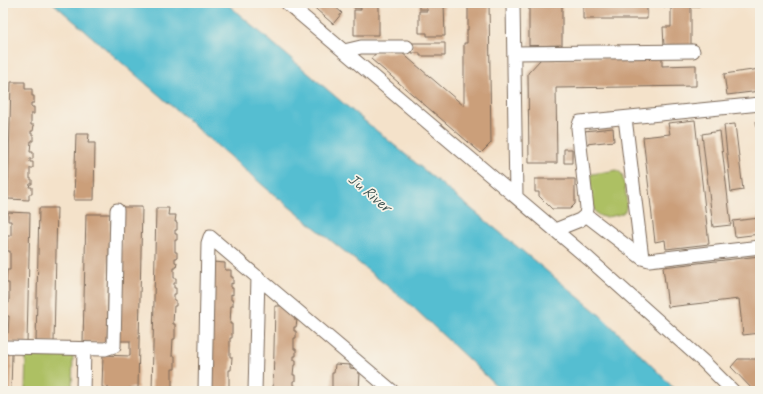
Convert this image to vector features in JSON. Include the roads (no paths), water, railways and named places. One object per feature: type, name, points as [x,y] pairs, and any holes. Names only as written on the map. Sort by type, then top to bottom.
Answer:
[{"type":"street","points":[[287,3],[555,230],[641,305],[704,362],[733,391]]},
{"type":"street","points":[[513,3],[516,197]]},
{"type":"street","points":[[344,51],[361,47],[407,47]]},
{"type":"street","points":[[514,53],[693,51]]},
{"type":"street","points":[[555,230],[580,220],[586,215],[587,208],[578,128],[580,122],[760,104]]},
{"type":"street","points":[[625,118],[642,258]]},
{"type":"street","points":[[3,347],[105,349],[114,346],[117,210]]},
{"type":"street","points":[[586,215],[642,258],[649,260],[760,247]]},
{"type":"street","points":[[205,391],[208,243],[210,237],[392,391]]},
{"type":"street","points":[[255,391],[258,277]]},
{"type":"street","points":[[83,391],[84,348]]},
{"type":"water","name":"Ju River","points":[[53,3],[226,3],[343,103],[600,315],[676,391],[502,391],[412,306],[266,188]]}]
